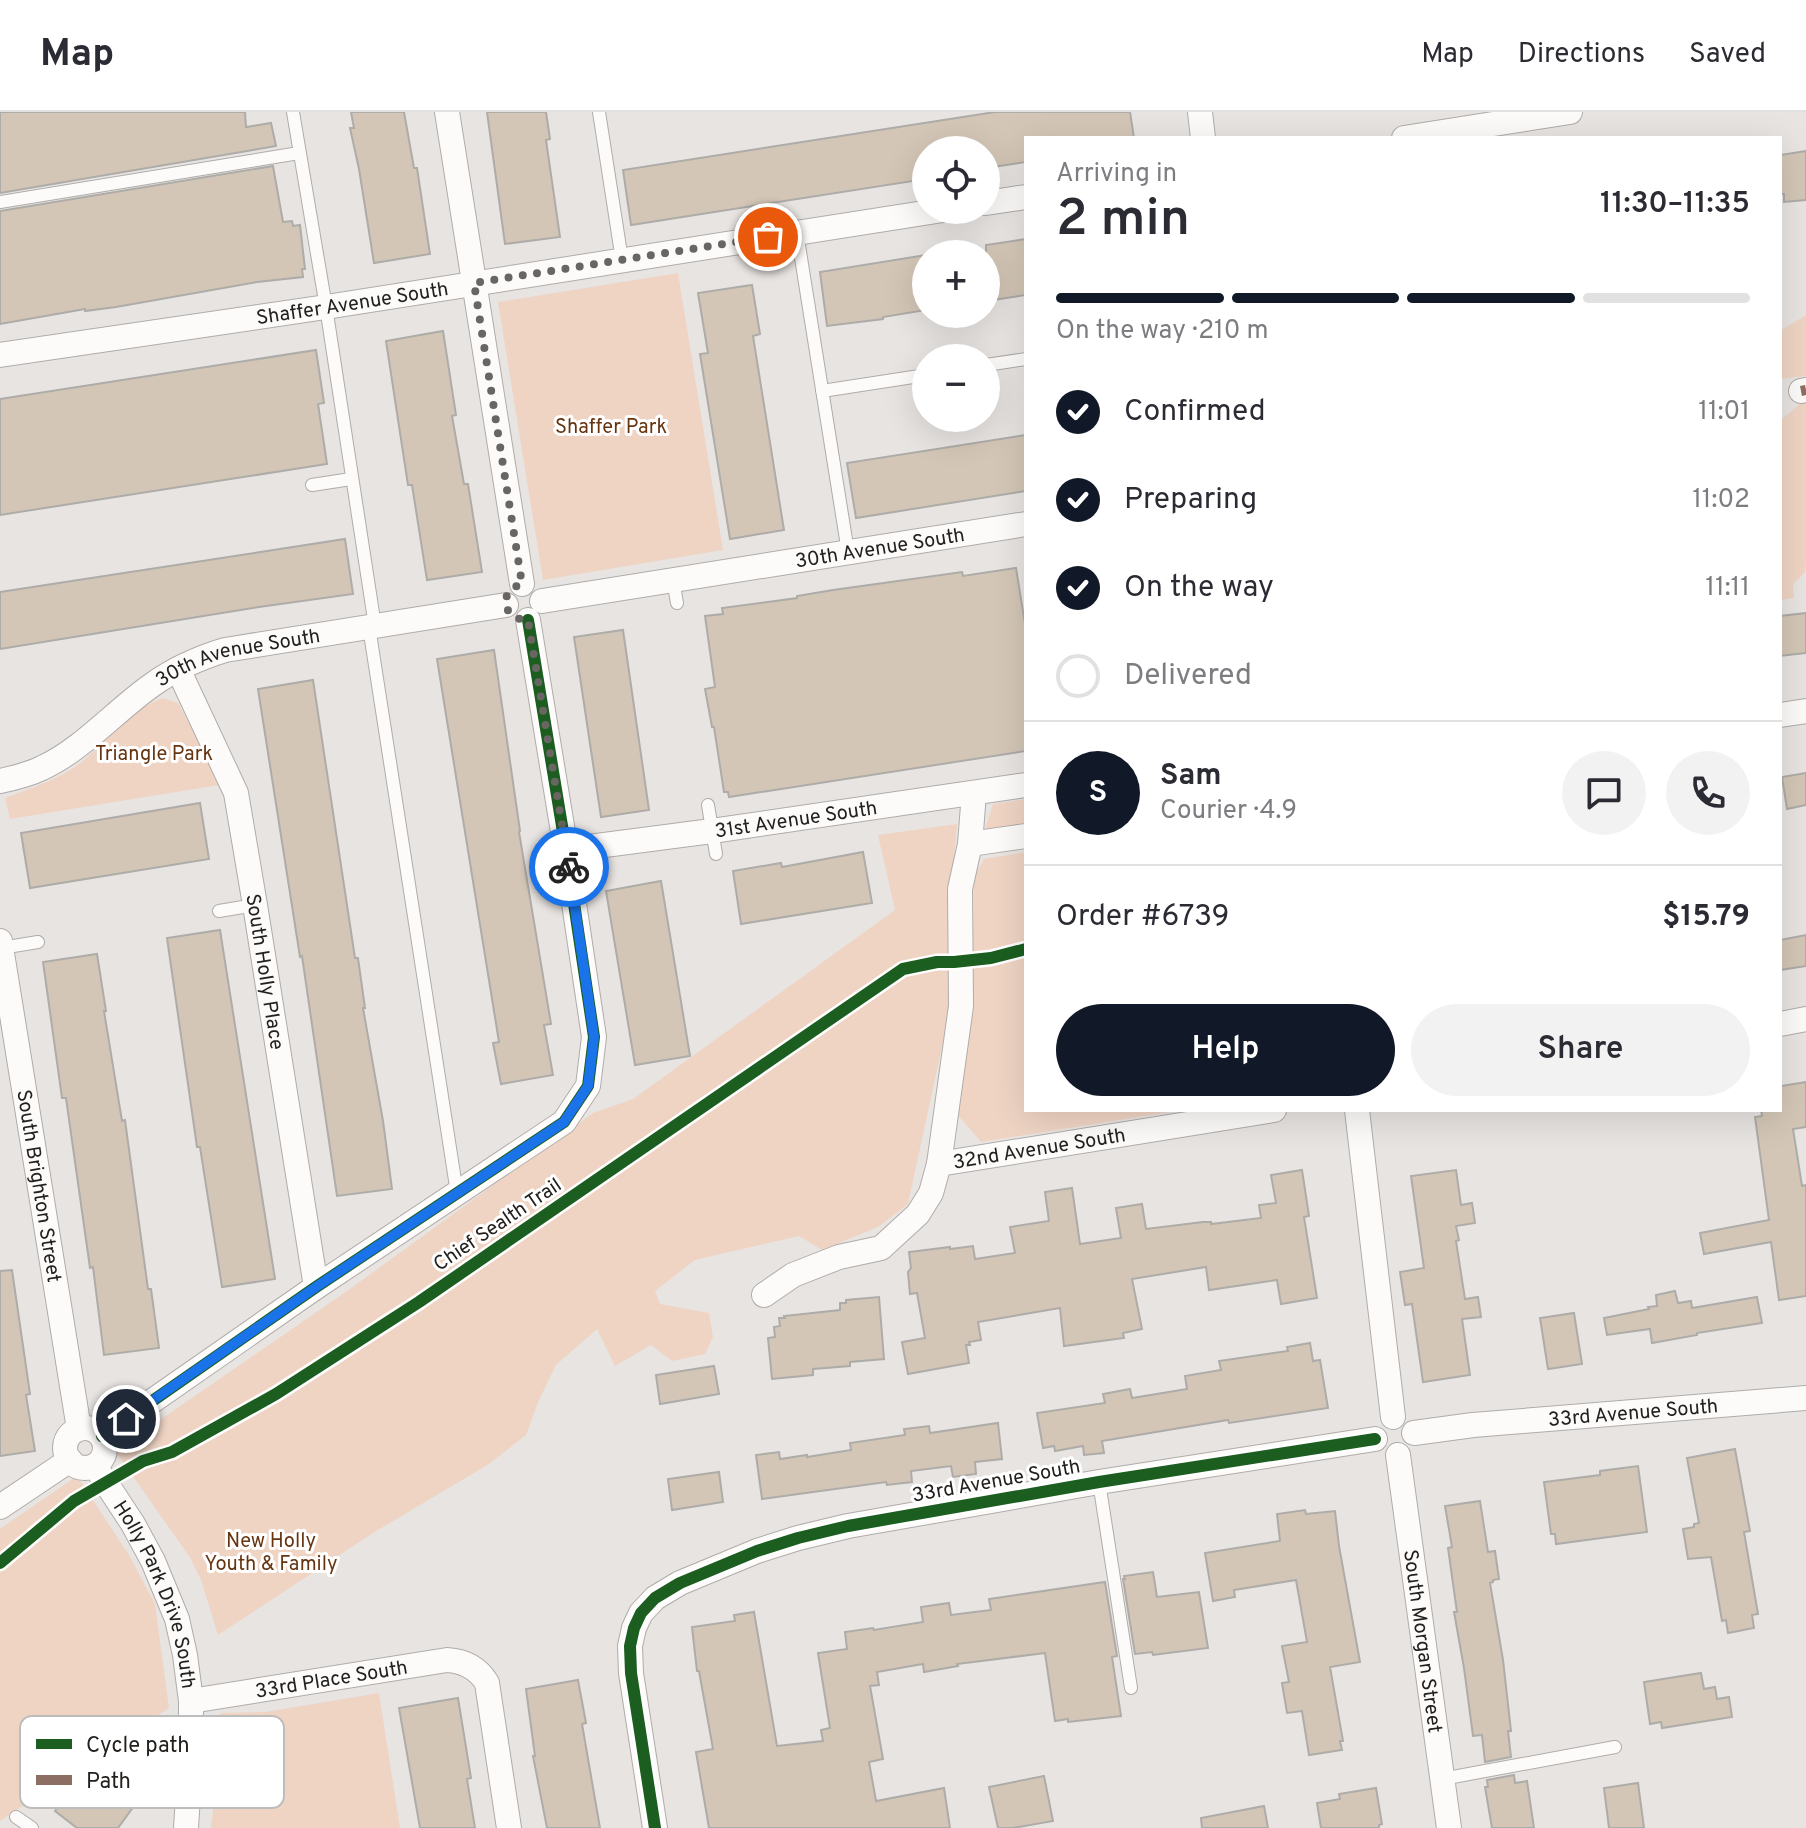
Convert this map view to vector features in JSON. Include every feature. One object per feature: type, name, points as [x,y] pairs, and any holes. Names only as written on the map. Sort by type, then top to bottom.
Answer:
[{"type":"street","points":[[447,112],[522,584]]},
{"type":"street","points":[[1200,112],[1203,136]]},
{"type":"street","points":[[1417,136],[1570,112]]},
{"type":"street","points":[[1000,201],[1024,197]]},
{"type":"street","name":"Shaffer Avenue South","points":[[0,355],[912,215]]},
{"type":"street","name":"30th Avenue South","points":[[535,610],[675,592],[848,552],[1024,524]]},
{"type":"street","points":[[90,1432],[106,1449],[95,1466],[81,1467],[66,1455],[68,1436],[90,1432],[564,1122],[588,1086],[594,1037],[566,850],[535,610],[536,588],[522,584],[509,591],[506,605],[514,617],[519,620],[535,610]]},
{"type":"street","name":"30th Avenue South","points":[[0,781],[23,776],[63,757],[152,685],[205,656],[225,650],[506,605]]},
{"type":"street","name":"South Holly Place","points":[[178,669],[236,793],[316,1287]]},
{"type":"street","points":[[1782,715],[1806,711]]},
{"type":"street","name":"31st Avenue South","points":[[566,850],[714,842],[1024,785]]},
{"type":"street","points":[[939,1164],[961,1006],[960,889],[970,844],[974,793]]},
{"type":"street","points":[[970,844],[1024,836]]},
{"type":"street","name":"South Brighton Street","points":[[0,941],[90,1432]]},
{"type":"street","points":[[1782,1024],[1806,1019]]},
{"type":"street","name":"32nd Avenue South","points":[[764,1295],[793,1275],[839,1257],[881,1248],[918,1214],[931,1193],[939,1164],[1262,1112]]},
{"type":"street","points":[[1357,1112],[1393,1417]]},
{"type":"street","name":"33rd Avenue South","points":[[1414,1433],[1473,1425],[1806,1398]]},
{"type":"street","points":[[1393,1417],[1403,1418],[1414,1433],[1411,1446],[1398,1455],[1382,1452],[1375,1439],[1379,1423],[1393,1417]]},
{"type":"street","name":"33rd Avenue South","points":[[655,1828],[631,1673],[630,1646],[641,1613],[655,1598],[680,1583],[757,1551],[848,1526],[1099,1482],[1375,1439]]},
{"type":"street","name":"South Morgan Street","points":[[1398,1455],[1449,1828]]},
{"type":"street","points":[[0,1507],[70,1460]]},
{"type":"street","name":"Holly Park Drive South","points":[[95,1466],[153,1561],[177,1619],[185,1655],[191,1716]]},
{"type":"street","name":"33rd Place South","points":[[191,1701],[447,1660],[471,1666],[481,1673],[487,1683],[509,1828]]},
{"type":"street","name":"Holly Park Drive South","points":[[186,1828],[188,1808]]},
{"type":"lane","points":[[293,112],[326,307],[457,1193]]},
{"type":"lane","points":[[599,112],[622,260]]},
{"type":"lane","points":[[0,202],[299,153]]},
{"type":"lane","points":[[797,233],[848,552]]},
{"type":"lane","points":[[1000,363],[1024,359]]},
{"type":"lane","points":[[822,391],[912,377]]},
{"type":"lane","points":[[312,485],[351,479]]},
{"type":"lane","points":[[708,805],[714,842]]},
{"type":"lane","points":[[219,911],[255,905]]},
{"type":"lane","points":[[1,948],[38,942]]},
{"type":"lane","points":[[1099,1482],[1131,1688]]},
{"type":"lane","points":[[1442,1779],[1615,1747]]},
{"type":"lane","points":[[16,1817],[32,1828]]},
{"type":"green space","name":"Shaffer Park","points":[[678,273],[723,550],[543,580],[498,302]]},
{"type":"green space","points":[[1806,315],[1806,376],[1782,379],[1782,330]]},
{"type":"green space","points":[[1806,401],[1805,572],[1793,584],[1794,598],[1782,600],[1782,419]]},
{"type":"green space","name":"Triangle Park","points":[[163,698],[178,703],[219,785],[10,819],[5,798],[71,769],[129,718]]},
{"type":"green space","points":[[1024,799],[1024,826],[984,832],[993,804]]},
{"type":"green space","name":"New Holly Youth & Family","points":[[957,824],[950,993],[943,1042],[908,1204],[878,1227],[822,1250],[799,1236],[695,1260],[655,1291],[660,1304],[709,1313],[713,1337],[705,1354],[672,1361],[651,1345],[615,1366],[597,1329],[556,1365],[526,1435],[489,1464],[373,1533],[218,1635],[201,1580],[189,1556],[115,1451],[347,1291],[593,1113],[633,1099],[895,910],[878,835]]},
{"type":"green space","points":[[1024,852],[1024,1112],[1169,1112],[981,1142],[957,1114],[972,1009],[974,877],[984,859]]},
{"type":"green space","points":[[77,1476],[129,1555],[155,1604],[169,1708],[157,1716],[20,1716],[20,1808],[0,1821],[0,1529]]},
{"type":"green space","points":[[379,1693],[400,1828],[211,1828],[213,1808],[284,1808],[284,1716],[219,1716],[221,1713],[265,1712]]},
{"type":"building","points":[[0,112],[245,112],[246,127],[271,123],[276,146],[0,193]]},
{"type":"building","points":[[351,112],[404,112],[414,168],[417,168],[430,254],[374,263],[350,128],[354,128]]},
{"type":"building","points":[[487,112],[546,112],[550,139],[546,140],[560,237],[505,244]]},
{"type":"building","points":[[995,112],[1130,112],[1134,136],[1024,136],[1024,162],[1000,166],[1000,136],[912,136],[912,181],[631,225],[623,170]]},
{"type":"building","points":[[1806,151],[1806,200],[1784,202],[1782,155]]},
{"type":"building","points":[[273,166],[283,222],[292,221],[293,226],[300,225],[305,269],[302,269],[303,277],[0,324],[0,211]]},
{"type":"building","points":[[1024,239],[1024,295],[1000,299],[1000,243]]},
{"type":"building","points":[[912,257],[912,312],[827,326],[820,272]]},
{"type":"building","points":[[752,285],[760,334],[753,336],[784,530],[730,539],[700,354],[708,353],[698,293]]},
{"type":"building","points":[[443,331],[456,415],[452,416],[464,484],[468,484],[482,572],[427,580],[412,485],[408,485],[386,341]]},
{"type":"building","points":[[316,350],[324,403],[318,404],[327,464],[0,515],[0,399]]},
{"type":"building","points":[[1024,435],[1024,491],[856,518],[847,463]]},
{"type":"building","points":[[345,539],[353,594],[0,649],[0,592]]},
{"type":"building","points":[[1016,568],[1024,618],[1024,751],[729,797],[728,792],[724,792],[705,689],[715,687],[705,616],[723,614],[722,608],[833,590],[962,572],[963,576]]},
{"type":"building","points":[[1806,613],[1806,653],[1782,656],[1782,616]]},
{"type":"building","points":[[623,630],[649,810],[601,817],[574,637]]},
{"type":"building","points":[[494,650],[519,832],[551,1024],[544,1025],[553,1075],[501,1084],[493,1043],[499,1042],[437,659]]},
{"type":"building","points":[[313,680],[392,1189],[337,1196],[258,689]]},
{"type":"building","points":[[1806,773],[1806,805],[1787,809],[1782,777]]},
{"type":"building","points":[[200,803],[209,859],[30,888],[21,833]]},
{"type":"building","points":[[863,852],[872,903],[741,924],[733,871],[781,863],[782,867]]},
{"type":"building","points":[[661,881],[690,1056],[635,1065],[606,891]]},
{"type":"building","points":[[220,930],[275,1279],[222,1287],[200,1147],[197,1147],[167,938]]},
{"type":"building","points":[[1806,935],[1806,966],[1782,970],[1782,940]]},
{"type":"building","points":[[97,954],[159,1348],[104,1355],[93,1267],[90,1268],[66,1098],[62,1098],[43,962]]},
{"type":"building","points":[[1806,1082],[1806,1127],[1793,1129],[1802,1186],[1806,1185],[1806,1296],[1779,1300],[1771,1242],[1704,1254],[1700,1233],[1769,1220],[1755,1117],[1762,1116],[1761,1112],[1782,1112],[1782,1086]]},
{"type":"building","points":[[1302,1170],[1309,1216],[1304,1217],[1317,1298],[1281,1304],[1277,1280],[1209,1290],[1206,1267],[1132,1279],[1142,1329],[1123,1333],[1124,1338],[1064,1346],[1060,1308],[978,1322],[981,1340],[966,1345],[969,1363],[908,1374],[902,1342],[925,1338],[917,1293],[910,1294],[909,1252],[973,1246],[975,1259],[1015,1253],[1010,1227],[1049,1221],[1045,1192],[1072,1188],[1080,1244],[1121,1238],[1116,1208],[1142,1204],[1146,1229],[1261,1218],[1259,1205],[1276,1203],[1271,1175]]},
{"type":"building","points":[[1456,1170],[1461,1205],[1472,1203],[1475,1223],[1456,1226],[1465,1299],[1478,1297],[1481,1317],[1462,1319],[1470,1375],[1423,1382],[1412,1304],[1405,1305],[1400,1272],[1424,1268],[1411,1176]]},
{"type":"building","points":[[12,1270],[35,1451],[0,1456],[0,1271]]},
{"type":"building","points":[[1675,1291],[1678,1303],[1691,1301],[1692,1308],[1757,1297],[1762,1323],[1652,1343],[1650,1329],[1607,1335],[1604,1318],[1657,1306],[1656,1295]]},
{"type":"building","points":[[879,1297],[884,1359],[813,1369],[813,1375],[772,1379],[768,1338],[775,1337],[774,1327],[780,1326],[779,1318],[840,1310],[840,1303],[846,1303],[846,1300]]},
{"type":"building","points":[[1574,1313],[1582,1364],[1548,1369],[1540,1318]]},
{"type":"building","points":[[1310,1343],[1313,1361],[1320,1360],[1328,1408],[1229,1423],[1228,1420],[1102,1441],[1104,1453],[1084,1455],[1083,1446],[1055,1451],[1054,1446],[1043,1448],[1037,1413],[1105,1403],[1103,1394],[1130,1389],[1132,1398],[1187,1389],[1185,1376],[1221,1370],[1219,1361],[1288,1351],[1287,1347]]},
{"type":"building","points":[[714,1366],[719,1394],[660,1404],[656,1375]]},
{"type":"building","points":[[998,1423],[1002,1459],[975,1462],[976,1474],[953,1477],[951,1466],[911,1471],[912,1482],[887,1485],[886,1482],[762,1499],[756,1455],[779,1452],[780,1459],[807,1457],[851,1450],[850,1443],[905,1435],[904,1429],[929,1426],[930,1433]]},
{"type":"building","points":[[1735,1449],[1750,1531],[1744,1532],[1758,1614],[1752,1615],[1754,1628],[1728,1633],[1726,1620],[1722,1621],[1711,1557],[1688,1559],[1683,1529],[1699,1523],[1687,1458]]},
{"type":"building","points":[[1638,1466],[1647,1532],[1556,1544],[1555,1534],[1551,1534],[1544,1482],[1600,1475],[1600,1471]]},
{"type":"building","points":[[719,1472],[723,1502],[672,1510],[668,1479]]},
{"type":"building","points":[[1480,1501],[1488,1552],[1495,1551],[1499,1579],[1490,1583],[1511,1731],[1508,1731],[1511,1757],[1485,1762],[1482,1735],[1473,1736],[1454,1612],[1457,1612],[1448,1548],[1452,1547],[1445,1506]]},
{"type":"building","points":[[1305,1510],[1306,1514],[1335,1511],[1360,1662],[1330,1667],[1342,1750],[1309,1755],[1302,1711],[1287,1713],[1282,1683],[1289,1682],[1282,1646],[1307,1642],[1296,1580],[1234,1590],[1235,1597],[1213,1601],[1205,1553],[1280,1541],[1277,1514]]},
{"type":"building","points":[[1153,1572],[1157,1597],[1199,1592],[1208,1648],[1153,1655],[1152,1652],[1135,1654],[1123,1579],[1124,1576]]},
{"type":"building","points":[[1105,1582],[1117,1656],[1112,1657],[1121,1716],[1055,1721],[1045,1653],[957,1664],[924,1672],[923,1664],[877,1672],[879,1685],[870,1686],[883,1759],[869,1762],[876,1801],[944,1788],[950,1828],[709,1828],[696,1752],[713,1749],[697,1671],[692,1627],[735,1621],[734,1615],[754,1612],[777,1746],[823,1741],[821,1730],[830,1728],[818,1653],[847,1649],[845,1632],[923,1622],[921,1607],[949,1603],[951,1615],[991,1610],[989,1599]]},
{"type":"building","points":[[1701,1673],[1704,1689],[1715,1687],[1717,1699],[1729,1697],[1732,1717],[1662,1728],[1661,1722],[1650,1724],[1644,1682]]},
{"type":"building","points":[[578,1680],[586,1723],[582,1724],[600,1828],[547,1828],[533,1756],[526,1689]]},
{"type":"building","points":[[458,1698],[471,1778],[467,1779],[475,1828],[420,1828],[399,1708]]},
{"type":"building","points":[[1514,1775],[1515,1783],[1527,1781],[1534,1828],[1492,1828],[1485,1787],[1488,1787],[1487,1780]]},
{"type":"building","points":[[1044,1776],[1053,1821],[998,1828],[989,1787]]},
{"type":"building","points":[[1638,1783],[1644,1828],[1609,1828],[1604,1788]]},
{"type":"building","points":[[1376,1788],[1382,1824],[1379,1828],[1321,1828],[1317,1803],[1340,1799],[1339,1794]]},
{"type":"building","points":[[1264,1806],[1268,1828],[1202,1828],[1201,1818]]},
{"type":"building","points":[[57,1808],[133,1808],[118,1828],[77,1828],[55,1811]]},
{"type":"marked path","points":[[1801,391],[1806,390]]},
{"type":"cycle path","points":[[102,1436],[316,1287],[564,1122],[588,1086],[594,1037],[528,620]]},
{"type":"cycle path","name":"Chief Sealth Trail","points":[[0,1563],[74,1501],[143,1461],[172,1452],[276,1394],[419,1302],[903,969],[937,962],[991,958],[1024,950]]},
{"type":"cycle path","points":[[655,1828],[631,1673],[630,1646],[641,1613],[655,1598],[680,1583],[757,1551],[848,1526],[1099,1482],[1375,1439]]},
{"type":"way so far","points":[[569,867],[528,620],[514,617],[505,602],[509,591],[522,584],[474,283],[768,237]]},
{"type":"route","points":[[126,1419],[316,1287],[564,1122],[588,1086],[594,1037],[569,867]]}]
